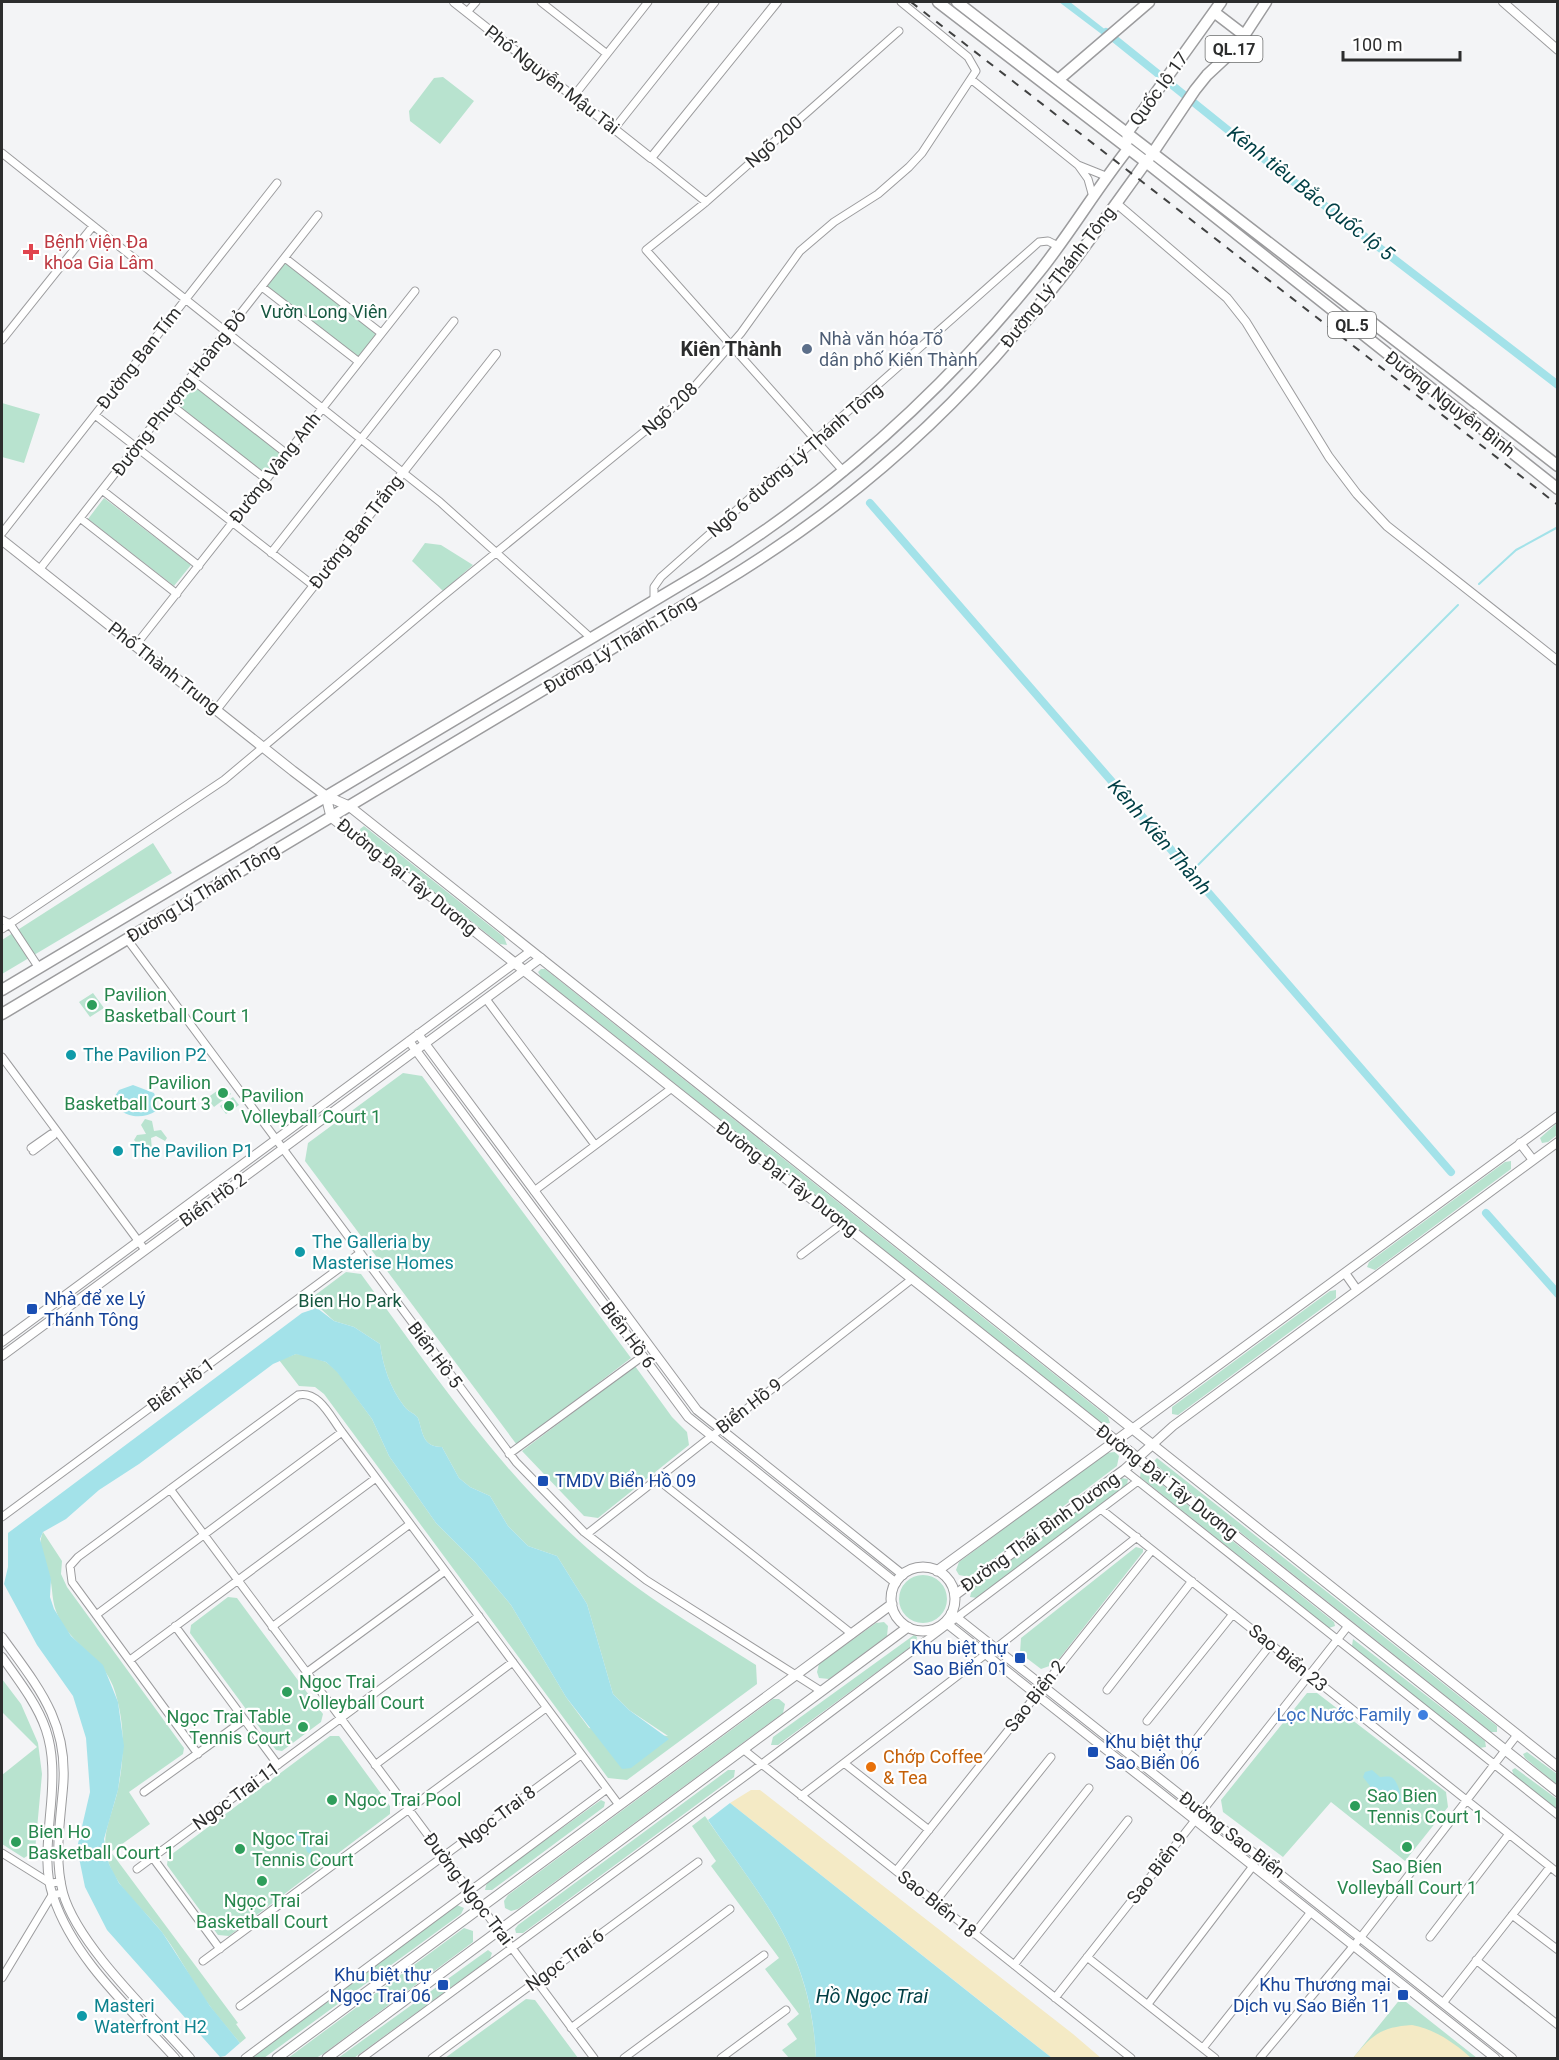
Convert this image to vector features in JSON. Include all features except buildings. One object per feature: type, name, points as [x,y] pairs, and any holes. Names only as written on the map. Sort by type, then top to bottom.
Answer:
[{"type":"main road","name":"QL.5","points":[[938,2],[1146,162]]},
{"type":"main road","name":"QL.5","points":[[957,2],[1154,152]]},
{"type":"main road","points":[[1058,80],[1149,2]]},
{"type":"main road","name":"Quốc lộ 17","points":[[1128,149],[1127,133],[1221,2]]},
{"type":"main road","name":"Quốc lộ 17","points":[[1146,162],[1195,90],[1207,75],[1236,48],[1266,2]]},
{"type":"main road","points":[[1214,12],[1244,35]]},
{"type":"main road","name":"Đường Lý Thánh Tông","points":[[2,990],[591,638],[774,525],[844,472],[940,386],[1032,281],[1128,149]]},
{"type":"main road","name":"Đường Nguyễn Bình","points":[[1154,152],[1557,466]]},
{"type":"main road","name":"Đường Lý Thánh Tông","points":[[2,1014],[729,579],[818,519],[894,458],[956,399],[1048,295],[1146,162]]},
{"type":"main road","name":"Đường Nguyễn Bình","points":[[1146,162],[1557,489]]},
{"type":"main road","points":[[1032,281],[1048,295]]},
{"type":"main road","name":"Phố Thành Trung","points":[[2,540],[326,796]]},
{"type":"main road","points":[[717,562],[729,579]]},
{"type":"main road","name":"Đường Đại Tây Dương","points":[[326,796],[349,806],[1557,1767]]},
{"type":"main road","name":"Đường Đại Tây Dương","points":[[326,796],[331,817],[1557,1792]]},
{"type":"main road","name":"Đường Thái Bình Dương","points":[[937,1571],[1132,1429]]},
{"type":"main road","name":"Đường Thái Bình Dương","points":[[955,1595],[1124,1470],[1152,1445]]},
{"type":"main road","points":[[917,1568],[937,1571],[949,1581],[955,1595],[955,1616],[947,1623],[925,1631],[908,1627],[896,1615],[892,1604],[896,1583],[903,1575],[917,1568]]},
{"type":"main road","points":[[277,2058],[892,1604]]},
{"type":"main road","points":[[327,2058],[908,1627]]},
{"type":"street","name":"Phố Nguyễn Mậu Tài","points":[[453,2],[651,158]]},
{"type":"street","points":[[467,12],[476,2]]},
{"type":"street","points":[[541,2],[607,54]]},
{"type":"street","points":[[573,97],[648,2]]},
{"type":"street","points":[[614,129],[715,2]]},
{"type":"street","points":[[706,202],[651,158],[777,2]]},
{"type":"street","points":[[901,2],[968,57],[975,66],[972,80],[1078,165],[1088,179],[1093,197]]},
{"type":"street","points":[[1503,2],[1557,50]]},
{"type":"street","name":"Ngõ 200","points":[[730,346],[646,250],[706,202],[899,31]]},
{"type":"street","name":"Ngõ 208","points":[[2,929],[200,798],[667,413],[730,346],[765,303],[795,256],[834,222],[878,194],[909,167],[972,80]]},
{"type":"street","points":[[2,153],[403,473],[591,638]]},
{"type":"street","points":[[1078,165],[1108,177]]},
{"type":"street","name":"Đường Ban Tím","points":[[2,533],[277,183]]},
{"type":"street","points":[[1116,203],[1227,298],[1246,322],[1329,457],[1387,526],[1557,661]]},
{"type":"street","name":"Đường Phượng Hoàng Đỏ","points":[[39,570],[318,215]]},
{"type":"street","points":[[2,340],[93,226]]},
{"type":"street","name":"Ngõ 6 đường Lý Thánh Tông","points":[[654,600],[654,586],[662,577],[817,442],[1039,242],[1048,241],[1059,246]]},
{"type":"street","points":[[285,258],[381,333]]},
{"type":"street","points":[[262,287],[359,362]]},
{"type":"street","name":"Đường Vàng Anh","points":[[135,646],[415,291]]},
{"type":"street","points":[[271,553],[454,321]]},
{"type":"street","points":[[730,346],[844,472]]},
{"type":"street","name":"Đường Ban Trắng","points":[[216,710],[496,354]]},
{"type":"street","points":[[190,378],[287,454]]},
{"type":"street","points":[[170,404],[266,479]]},
{"type":"street","points":[[95,415],[314,586]]},
{"type":"street","points":[[102,490],[199,566]]},
{"type":"street","points":[[80,518],[177,594]]},
{"type":"street","points":[[2,920],[10,924],[39,968]]},
{"type":"street","name":"Biển Hồ 5","points":[[127,939],[509,1454],[587,1534],[652,1584],[821,1691]]},
{"type":"street","name":"Biển Hồ 2","points":[[2,1342],[531,951]]},
{"type":"street","name":"Biển Hồ 2","points":[[2,1356],[540,958]]},
{"type":"street","points":[[486,999],[595,1145]]},
{"type":"street","name":"Biển Hồ 6","points":[[418,1034],[695,1407],[903,1575]]},
{"type":"street","name":"Biển Hồ 6","points":[[409,1041],[686,1414],[896,1583]]},
{"type":"street","points":[[2,1056],[146,1250]]},
{"type":"street","points":[[534,1191],[672,1088]]},
{"type":"street","points":[[1132,1429],[1557,1116]]},
{"type":"street","points":[[1152,1445],[1180,1421],[1557,1142]]},
{"type":"street","points":[[1520,1143],[1533,1160]]},
{"type":"street","points":[[801,1255],[843,1223]]},
{"type":"street","name":"Biển Hồ 1","points":[[2,1517],[360,1253]]},
{"type":"street","points":[[1345,1273],[1357,1290]]},
{"type":"street","name":"Biển Hồ 9","points":[[587,1534],[912,1279]]},
{"type":"street","points":[[509,1454],[643,1356]]},
{"type":"street","points":[[198,1754],[72,1582],[69,1573],[78,1557],[298,1395],[313,1395],[619,1805]]},
{"type":"street","points":[[96,1615],[342,1432]]},
{"type":"street","points":[[1124,1470],[1557,1815]]},
{"type":"street","points":[[129,1660],[376,1478]]},
{"type":"street","points":[[657,1479],[852,1634]]},
{"type":"street","points":[[955,1616],[1102,1510],[1138,1481]]},
{"type":"street","name":"Đường Ngọc Trai","points":[[171,1489],[594,2058]]},
{"type":"street","name":"Sao Biển 23","points":[[1102,1510],[1557,1873]]},
{"type":"street","points":[[272,1627],[410,1524]]},
{"type":"street","points":[[996,1648],[1137,1537]]},
{"type":"street","name":"Sao Biển 2","points":[[896,1871],[1152,1550]]},
{"type":"street","points":[[306,1673],[445,1571]]},
{"type":"street","points":[[1107,1690],[1192,1581]]},
{"type":"street","points":[[1147,1721],[1233,1614]]},
{"type":"street","name":"Ngọc Trai 11","points":[[137,1869],[479,1616]]},
{"type":"street","name":"Đường Sao Biển","points":[[955,1616],[1512,2058]]},
{"type":"street","points":[[362,2058],[762,1764],[947,1623]]},
{"type":"street","name":"Đường Sao Biển","points":[[947,1623],[1496,2058]]},
{"type":"street","points":[[175,1626],[278,1765]]},
{"type":"street","name":"Sao Biển 9","points":[[1055,1998],[1348,1626]]},
{"type":"street","points":[[2,1637],[45,1697],[60,1736],[64,1763],[58,1845],[63,1893],[92,1947],[190,2058]]},
{"type":"street","points":[[1186,1752],[1271,1644]]},
{"type":"street","points":[[12,1651],[2,1658],[36,1704],[50,1740],[53,1767],[48,1851],[52,1895],[61,1918],[86,1958],[175,2058]]},
{"type":"street","points":[[801,1796],[986,1654]]},
{"type":"street","points":[[375,1765],[513,1662]]},
{"type":"street","points":[[203,1961],[546,1708]]},
{"type":"street","points":[[144,1792],[244,1720]]},
{"type":"street","points":[[1260,2058],[1354,1946],[1517,1735]]},
{"type":"street","name":"Sao Biển 18","points":[[744,1750],[1131,2058]]},
{"type":"street","name":"Ngọc Trai 8","points":[[240,2006],[580,1755]]},
{"type":"street","points":[[935,1902],[1051,1756]]},
{"type":"street","points":[[843,1763],[929,1830]]},
{"type":"street","points":[[974,1934],[1089,1788]]},
{"type":"street","points":[[245,2058],[607,1789]]},
{"type":"street","points":[[1014,1965],[1128,1820]]},
{"type":"street","points":[[1430,1937],[1509,1834]]},
{"type":"street","points":[[2,1853],[50,1882],[61,1882]]},
{"type":"street","points":[[153,1858],[220,1949]]},
{"type":"street","name":"Ngọc Trai 6","points":[[432,2058],[698,1862]]},
{"type":"street","points":[[1148,2004],[1253,1866]]},
{"type":"street","points":[[1436,2011],[1550,1867]]},
{"type":"street","points":[[2,1978],[52,1895],[63,1893]]},
{"type":"street","points":[[571,2028],[730,1909]]},
{"type":"street","points":[[1203,2048],[1311,1912]]},
{"type":"street","points":[[1512,1915],[1557,1950]]},
{"type":"street","points":[[624,2058],[764,1955]]},
{"type":"street","points":[[1087,1957],[1215,2058]]},
{"type":"street","points":[[1476,1960],[1557,2025]]},
{"type":"street","points":[[721,2058],[786,2010]]},
{"type":"green space","points":[[443,77],[474,101],[440,144],[410,121],[409,111],[434,78]]},
{"type":"green space","name":"Vườn Long Viên","points":[[285,258],[381,333],[358,363],[262,287]]},
{"type":"green space","points":[[190,378],[287,454],[266,479],[170,404]]},
{"type":"green space","points":[[2,403],[40,414],[24,463],[2,457]]},
{"type":"green space","points":[[104,498],[191,565],[174,586],[88,519]]},
{"type":"green space","points":[[425,543],[441,545],[473,565],[443,591],[412,561]]},
{"type":"green space","points":[[364,826],[504,937],[507,945],[500,944],[361,834],[360,829]]},
{"type":"green space","points":[[153,843],[172,873],[2,974],[2,940]]},
{"type":"green space","points":[[545,969],[1108,1417],[1110,1423],[1103,1424],[541,977],[538,972]]},
{"type":"green space","name":"Pavilion Basketball Court 1","points":[[93,993],[104,1008],[90,1017],[79,1002]]},
{"type":"green space","points":[[403,1073],[422,1076],[631,1358],[517,1445],[305,1161],[308,1143]]},
{"type":"green space","points":[[224,1086],[231,1094],[214,1107],[207,1098]]},
{"type":"green space","name":"Pavilion Volleyball Court 1","points":[[233,1097],[239,1105],[226,1114],[220,1106]]},
{"type":"green space","points":[[145,1119],[152,1121],[154,1131],[161,1130],[167,1138],[165,1141],[156,1136],[151,1138],[152,1150],[147,1155],[134,1140],[137,1135],[146,1134],[141,1125]]},
{"type":"green space","points":[[1557,1123],[1557,1135],[1548,1142],[1542,1143],[1540,1138]]},
{"type":"green space","points":[[1511,1161],[1511,1169],[1375,1270],[1367,1267],[1369,1262],[1505,1162]]},
{"type":"green space","name":"Bien Ho Park","points":[[346,1272],[361,1274],[462,1412],[546,1509],[619,1574],[756,1665],[757,1684],[627,1780],[608,1778],[324,1394],[315,1387],[299,1386],[279,1360],[296,1354],[305,1355],[326,1362],[337,1371],[372,1419],[389,1456],[436,1523],[475,1562],[511,1605],[566,1697],[589,1728],[668,1736],[629,1710],[613,1694],[587,1604],[557,1556],[528,1546],[508,1526],[490,1496],[470,1487],[459,1478],[442,1447],[427,1442],[418,1418],[405,1408],[391,1384],[385,1369],[380,1344],[354,1327],[334,1321],[321,1309],[311,1309],[306,1302]]},
{"type":"green space","points":[[1336,1290],[1336,1298],[1178,1415],[1172,1414],[1172,1407],[1330,1291]]},
{"type":"green space","points":[[635,1366],[672,1417],[687,1432],[689,1445],[598,1518],[584,1516],[522,1451]]},
{"type":"green space","points":[[1115,1452],[1119,1456],[1117,1466],[969,1577],[959,1575],[956,1570],[959,1562],[1106,1453]]},
{"type":"green space","points":[[1157,1458],[1497,1726],[1497,1732],[1491,1732],[1156,1465],[1154,1461]]},
{"type":"green space","points":[[1141,1471],[1145,1471],[1334,1622],[1335,1626],[1329,1628],[1140,1477]]},
{"type":"green space","points":[[1121,1478],[1128,1479],[1127,1485],[977,1598],[970,1597],[972,1589]]},
{"type":"green space","points":[[43,1532],[62,1561],[61,1574],[67,1587],[184,1748],[183,1754],[129,1792],[150,1824],[111,1852],[238,2023],[236,2024],[246,2038],[240,2043],[203,1996],[161,1931],[119,1883],[109,1864],[105,1845],[106,1835],[122,1763],[123,1737],[120,1711],[108,1676],[96,1660],[74,1639],[58,1616],[42,1552]]},
{"type":"green space","points":[[1136,1547],[1143,1549],[1143,1552],[1055,1664],[1041,1669],[1020,1653],[1021,1638]]},
{"type":"green space","points":[[923,1575],[940,1582],[947,1599],[940,1616],[923,1623],[906,1616],[899,1599],[906,1582]]},
{"type":"green space","points":[[228,1597],[237,1598],[323,1714],[321,1722],[282,1751],[276,1750],[190,1633],[191,1625]]},
{"type":"green space","points":[[884,1622],[888,1626],[887,1636],[829,1679],[819,1678],[817,1672],[819,1664],[876,1623]]},
{"type":"green space","points":[[914,1635],[917,1637],[916,1643],[778,1745],[771,1745],[773,1737]]},
{"type":"green space","points":[[1353,1639],[1485,1741],[1486,1747],[1479,1748],[1352,1646]]},
{"type":"green space","points":[[2,1679],[21,1704],[38,1743],[42,1774],[35,1851],[24,1858],[2,1844],[2,1775],[37,1747],[2,1712]]},
{"type":"green space","points":[[1307,1693],[1317,1693],[1446,1792],[1448,1807],[1405,1861],[1331,1802],[1283,1857],[1223,1812],[1221,1800]]},
{"type":"green space","points":[[773,1699],[779,1699],[785,1704],[783,1713],[518,1909],[511,1911],[505,1908],[504,1901],[508,1895]]},
{"type":"green space","points":[[330,1736],[339,1736],[390,1806],[390,1814],[229,1936],[218,1935],[167,1865],[168,1857]]},
{"type":"green space","points":[[1527,1752],[1557,1774],[1557,1785],[1525,1758],[1523,1754]]},
{"type":"green space","points":[[1515,1768],[1557,1799],[1557,1810],[1514,1776],[1512,1770]]},
{"type":"green space","points":[[728,1770],[735,1770],[734,1777],[523,1933],[516,1933],[515,1929],[518,1925]]},
{"type":"green space","points":[[601,1800],[605,1802],[604,1807],[492,1890],[485,1890],[487,1882]]},
{"type":"green space","points":[[705,1816],[764,1901],[794,1956],[805,1986],[816,2058],[789,2058],[782,2050],[797,2039],[787,2024],[799,2014],[765,1969],[779,1958],[711,1866],[716,1861],[692,1826]]},
{"type":"green space","points":[[457,1905],[464,1908],[461,1914],[264,2058],[250,2058]]},
{"type":"green space","points":[[464,1928],[473,1931],[473,1942],[323,2054],[316,2058],[288,2058]]},
{"type":"green space","points":[[488,1950],[492,1953],[490,1959],[354,2058],[338,2058]]},
{"type":"green space","points":[[1401,1998],[1477,2058],[1353,2058]]},
{"type":"green space","points":[[526,1999],[535,2000],[578,2058],[445,2058]]},
{"type":"sand","points":[[751,1790],[760,1790],[1101,2058],[1052,2058],[730,1803]]},
{"type":"sand","points":[[1412,2025],[1444,2037],[1471,2058],[1353,2058],[1366,2043],[1385,2030]]},
{"type":"water","points":[[1059,2],[1070,2],[1116,38],[1112,42]]},
{"type":"water","points":[[133,1085],[154,1093],[157,1101],[156,1111],[136,1116],[119,1109],[115,1096],[119,1090]]},
{"type":"water","points":[[317,1308],[334,1321],[354,1327],[380,1344],[385,1369],[391,1384],[405,1408],[418,1418],[427,1442],[442,1447],[459,1478],[470,1487],[490,1496],[508,1526],[528,1546],[557,1556],[587,1604],[613,1694],[629,1710],[669,1739],[631,1768],[622,1769],[566,1697],[511,1605],[475,1562],[436,1523],[389,1456],[372,1419],[337,1372],[326,1362],[296,1354],[273,1364],[139,1464],[99,1490],[66,1519],[43,1532],[40,1539],[51,1579],[50,1597],[54,1609],[71,1636],[103,1665],[118,1702],[124,1746],[118,1790],[104,1839],[109,1864],[119,1883],[162,1932],[210,2006],[240,2043],[225,2056],[220,2057],[107,1930],[85,1887],[77,1848],[90,1792],[86,1738],[73,1696],[37,1645],[4,1584],[8,1567],[8,1533],[302,1313]]},
{"type":"water","points":[[1372,1770],[1380,1777],[1393,1778],[1399,1788],[1401,1801],[1393,1803],[1384,1794],[1371,1795],[1370,1786],[1363,1777],[1365,1772]]},
{"type":"water","name":"Hồ Ngọc Trai","points":[[730,1803],[1052,2058],[816,2058],[812,2020],[805,1987],[795,1957],[766,1904],[708,1820]]},
{"type":"water","points":[[297,1831],[312,1837],[311,1854],[307,1852],[305,1844],[296,1840],[294,1836]]},
{"type":"waterway","name":"Kênh tiêu Bắc Quốc lộ 5","points":[[1106,32],[1264,159],[1558,385]]},
{"type":"waterway","name":"Kênh Kiên Thành","points":[[870,503],[1451,1172]]},
{"type":"waterway","points":[[1479,584],[1516,550],[1558,527]]},
{"type":"waterway","points":[[1189,874],[1458,605]]},
{"type":"waterway","name":"Kênh Kiên Thành","points":[[1486,1213],[1558,1294]]},
{"type":"railway","points":[[911,2],[1558,505]]},
{"type":"place","name":"Bệnh viện Đa khoa Gia Lâm","points":[[31,252]]},
{"type":"place","name":"Nhà văn hóa Tổ dân phố Kiên Thành","points":[[807,349]]},
{"type":"place","name":"Pavilion Basketball Court 1","points":[[92,1005]]},
{"type":"place","name":"The Pavilion P2","points":[[71,1055]]},
{"type":"place","name":"Pavilion Basketball Court 3","points":[[223,1093]]},
{"type":"place","name":"Pavilion Volleyball Court 1","points":[[229,1106]]},
{"type":"place","name":"The Pavilion P1","points":[[118,1151]]},
{"type":"place","name":"The Galleria by Masterise Homes","points":[[300,1252]]},
{"type":"place","name":"Nhà để xe Lý Thánh Tông","points":[[32,1309]]},
{"type":"place","name":"TMDV Biển Hồ 09","points":[[543,1481]]},
{"type":"place","name":"Khu biệt thự Sao Biển 01","points":[[1020,1658]]},
{"type":"place","name":"Ngoc Trai Volleyball Court","points":[[287,1692]]},
{"type":"place","name":"Lọc Nước Family","points":[[1423,1715]]},
{"type":"place","name":"Ngọc Trai Table Tennis Court","points":[[303,1727]]},
{"type":"place","name":"Khu biệt thự Sao Biển 06","points":[[1093,1752]]},
{"type":"place","name":"Chớp Coffee & Tea","points":[[871,1767]]},
{"type":"place","name":"Ngoc Trai Pool","points":[[332,1800]]},
{"type":"place","name":"Sao Bien Tennis Court 1","points":[[1355,1806]]},
{"type":"place","name":"Bien Ho Basketball Court 1","points":[[16,1842]]},
{"type":"place","name":"Sao Bien Volleyball Court 1","points":[[1407,1847]]},
{"type":"place","name":"Ngoc Trai Tennis Court","points":[[240,1849]]},
{"type":"place","name":"Ngọc Trai Basketball Court","points":[[262,1881]]},
{"type":"place","name":"Khu biệt thự Ngọc Trai 06","points":[[443,1985]]},
{"type":"place","name":"Khu Thương mại Dịch vụ Sao Biển 11","points":[[1403,1995]]},
{"type":"place","name":"Masteri Waterfront H2","points":[[82,2016]]},
{"type":"district","name":"Kiên Thành","points":[[731,349]]}]
